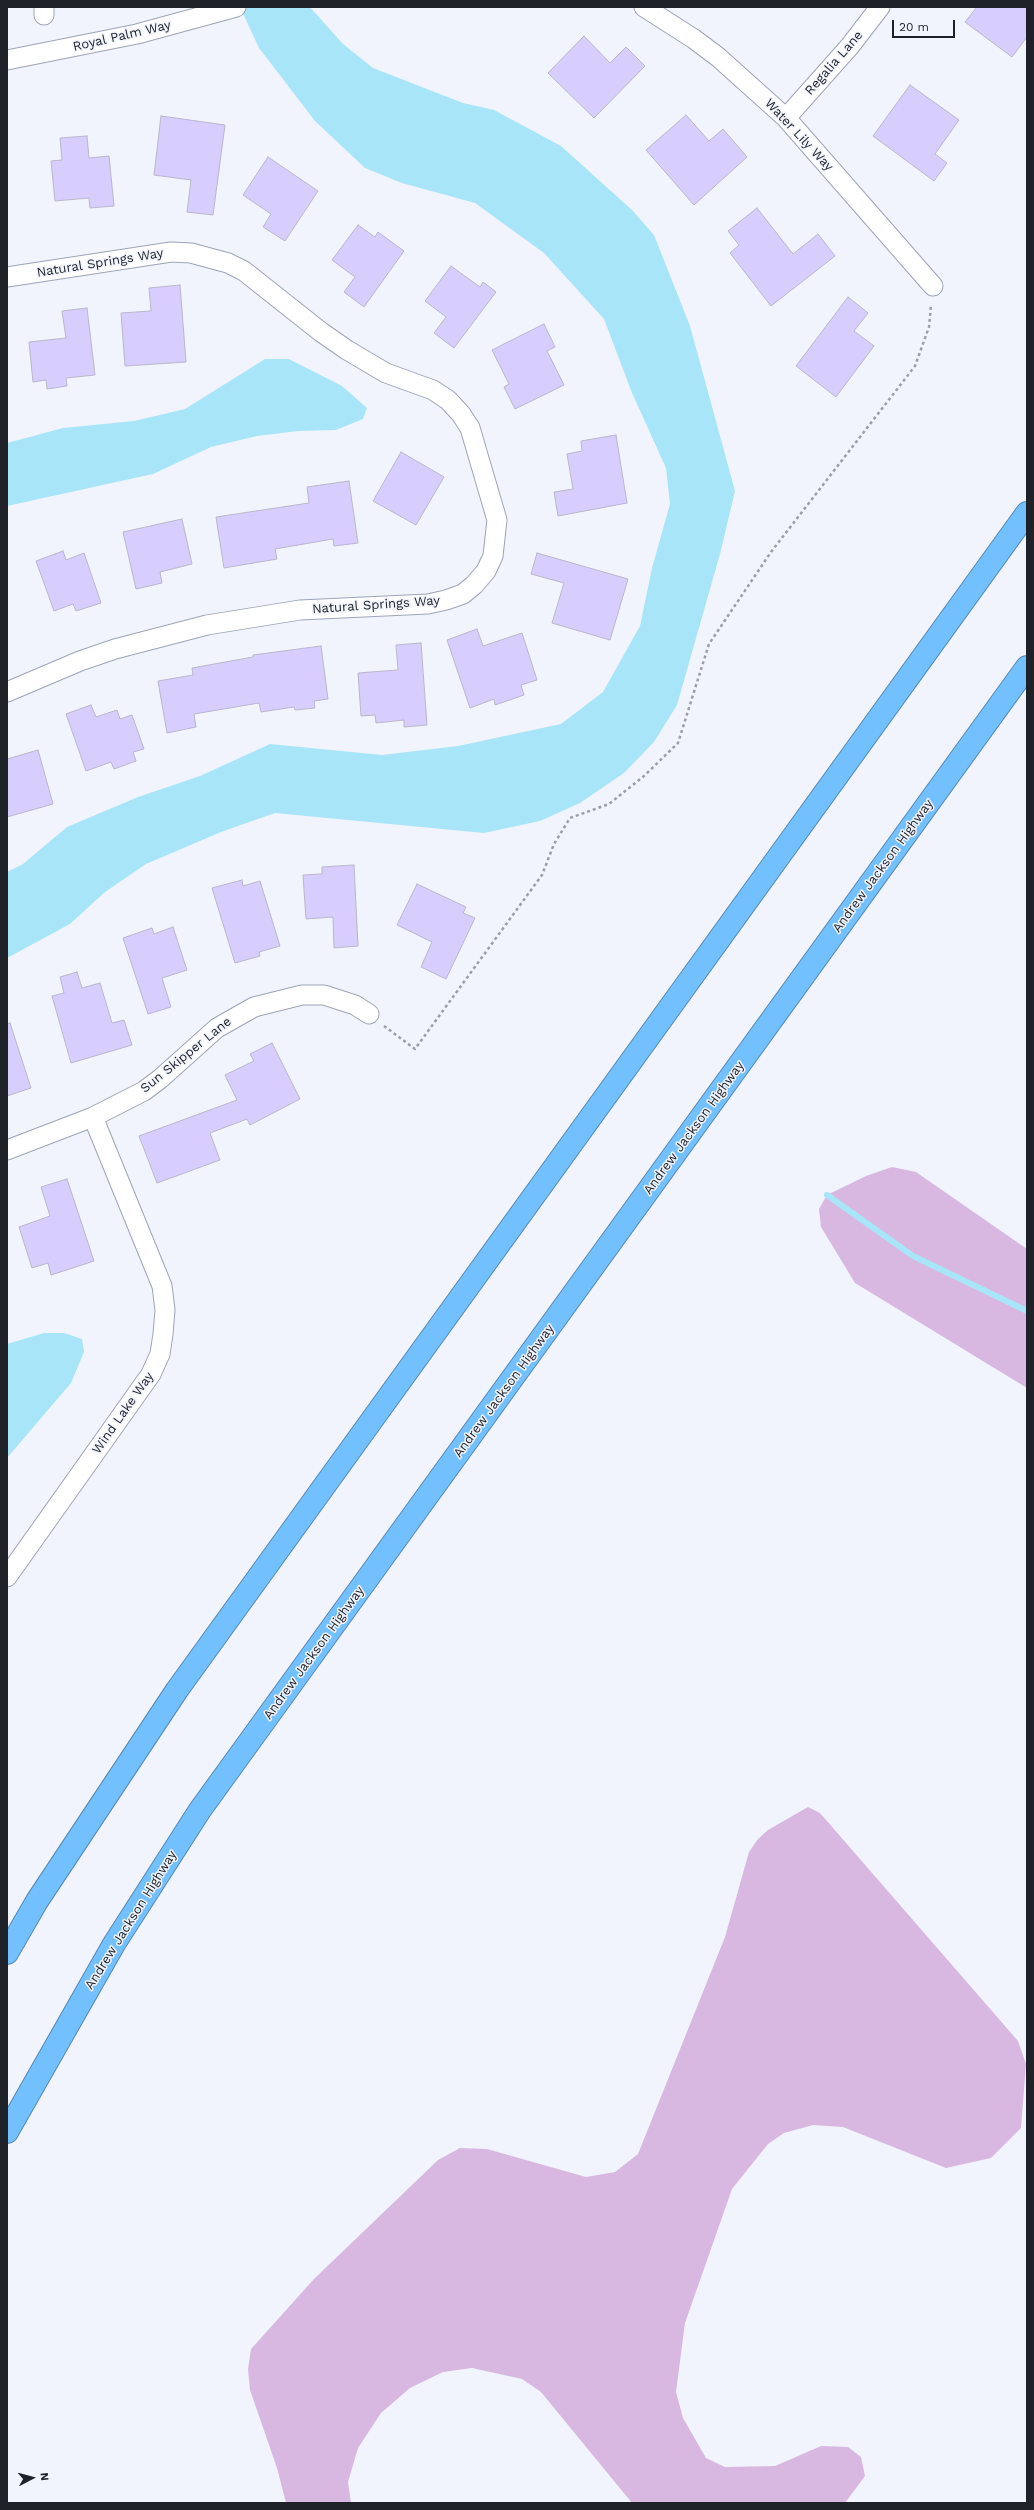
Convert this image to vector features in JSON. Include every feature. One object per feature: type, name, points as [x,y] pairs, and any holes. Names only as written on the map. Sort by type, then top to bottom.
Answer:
[{"type":"highway","points":[[7,1953],[38,1901],[182,1684],[1027,513]]},
{"type":"highway","name":"Andrew Jackson Highway","points":[[7,2132],[114,1944],[200,1810],[1027,667]]},
{"type":"street","name":"Royal Palm Way","points":[[7,60],[91,44],[214,14],[236,7]]},
{"type":"street","name":"Water Lily Way","points":[[644,7],[683,31],[718,57],[786,118],[933,286]]},
{"type":"street","name":"Regalia Lane","points":[[786,118],[850,46],[880,7]]},
{"type":"street","name":"Natural Springs Way","points":[[7,277],[171,252],[191,253],[228,263],[244,271],[321,332],[347,350],[386,372],[433,390],[448,400],[461,414],[470,428],[497,520],[493,556],[486,571],[474,585],[463,594],[446,600],[428,604],[300,610],[207,625],[108,651],[7,692]]},
{"type":"street","name":"Sun Skipper Lane","points":[[7,1150],[93,1117],[144,1091],[160,1079],[217,1028],[254,1007],[302,995],[324,995],[355,1005],[369,1014]]},
{"type":"street","name":"Wind Lake Way","points":[[7,1577],[151,1374],[160,1354],[165,1310],[162,1286],[93,1117]]},
{"type":"path","points":[[369,1014],[416,1049],[542,875],[554,844],[570,818],[609,804],[644,776],[678,743],[709,644],[771,552],[915,366],[928,327],[933,286]]},
{"type":"shaded area","points":[[892,1167],[916,1172],[1027,1249],[1027,1388],[855,1283],[821,1227],[819,1209],[827,1195],[866,1176]]},
{"type":"shaded area","points":[[808,1807],[820,1813],[1018,2041],[1026,2064],[1021,2128],[991,2158],[946,2168],[843,2127],[813,2125],[784,2133],[768,2144],[732,2189],[685,2323],[676,2392],[683,2418],[706,2458],[725,2467],[775,2466],[821,2446],[848,2447],[861,2457],[865,2476],[845,2503],[632,2503],[541,2392],[522,2379],[472,2368],[443,2372],[410,2388],[381,2413],[358,2448],[348,2482],[351,2503],[286,2503],[277,2468],[250,2390],[248,2369],[251,2349],[314,2279],[438,2160],[460,2148],[487,2149],[586,2177],[615,2172],[638,2154],[725,1937],[749,1852],[758,1839],[768,1830]]},
{"type":"water","points":[[240,7],[310,7],[343,44],[373,68],[463,103],[494,110],[561,146],[632,210],[654,235],[690,326],[735,491],[720,554],[677,705],[654,742],[624,773],[580,803],[540,821],[484,833],[275,813],[221,832],[146,864],[105,892],[70,924],[7,958],[7,872],[23,864],[67,827],[138,797],[200,776],[270,744],[382,755],[458,746],[561,724],[603,692],[640,626],[652,568],[670,504],[666,468],[632,393],[604,319],[544,253],[475,203],[402,183],[365,168],[315,121],[259,48]]},
{"type":"water","points":[[265,359],[289,359],[342,386],[367,408],[363,419],[336,430],[298,431],[257,436],[211,447],[153,474],[7,506],[7,443],[63,428],[134,421],[185,409]]},
{"type":"water","points":[[44,1333],[64,1333],[82,1339],[84,1352],[71,1383],[7,1458],[7,1344]]},
{"type":"building","points":[[977,7],[1027,7],[1027,37],[1012,57],[965,22]]},
{"type":"building","points":[[584,36],[610,63],[626,47],[645,66],[594,118],[548,73]]},
{"type":"building","points":[[910,85],[959,120],[935,154],[947,163],[934,181],[873,136]]},
{"type":"building","points":[[686,115],[709,141],[723,129],[747,157],[694,205],[646,150]]},
{"type":"building","points":[[161,116],[225,125],[213,215],[187,212],[191,180],[154,175]]},
{"type":"building","points":[[87,136],[89,158],[109,156],[114,206],[90,208],[89,198],[55,201],[51,161],[62,160],[60,138]]},
{"type":"building","points":[[268,157],[318,191],[285,241],[263,227],[271,214],[243,195]]},
{"type":"building","points":[[757,208],[793,254],[818,234],[835,256],[771,306],[730,253],[739,245],[728,231]]},
{"type":"building","points":[[358,225],[375,237],[378,232],[404,251],[364,307],[344,292],[355,277],[332,260]]},
{"type":"building","points":[[451,266],[480,287],[483,282],[496,292],[454,348],[434,333],[446,317],[425,301]]},
{"type":"building","points":[[180,285],[186,362],[125,366],[121,313],[151,311],[149,288]]},
{"type":"building","points":[[848,297],[868,313],[854,331],[874,346],[836,397],[796,366]]},
{"type":"building","points":[[87,308],[95,375],[66,378],[67,386],[47,389],[46,380],[33,382],[29,342],[66,338],[62,311]]},
{"type":"building","points":[[544,324],[555,347],[547,351],[564,385],[515,409],[504,387],[509,384],[492,350]]},
{"type":"building","points":[[616,435],[627,503],[558,516],[554,492],[573,489],[567,454],[582,451],[581,441]]},
{"type":"building","points":[[401,452],[444,477],[416,525],[373,501]]},
{"type":"building","points":[[349,481],[358,543],[334,546],[333,539],[275,549],[277,559],[224,568],[216,517],[309,503],[307,487]]},
{"type":"building","points":[[182,519],[192,564],[160,572],[162,583],[136,589],[123,532]]},
{"type":"building","points":[[63,551],[66,560],[84,553],[101,603],[76,611],[73,604],[54,611],[36,561]]},
{"type":"building","points":[[537,553],[628,579],[610,640],[552,623],[564,583],[531,574]]},
{"type":"building","points":[[477,629],[483,646],[522,633],[537,680],[521,685],[524,695],[495,705],[494,699],[470,708],[447,640]]},
{"type":"building","points":[[421,643],[427,725],[404,727],[404,720],[376,723],[375,715],[361,716],[358,673],[398,670],[396,645]]},
{"type":"building","points":[[321,646],[328,699],[314,701],[315,708],[295,710],[294,707],[261,712],[259,703],[194,714],[196,727],[167,733],[158,681],[193,675],[192,668],[253,657],[253,655]]},
{"type":"building","points":[[91,705],[96,717],[117,710],[120,719],[132,715],[144,749],[133,752],[136,761],[114,769],[111,762],[86,771],[66,714]]},
{"type":"building","points":[[38,750],[53,804],[7,817],[7,759]]},
{"type":"building","points":[[354,865],[358,946],[334,948],[333,917],[306,919],[303,875],[322,874],[322,867]]},
{"type":"building","points":[[242,880],[243,886],[260,881],[280,946],[259,952],[260,956],[235,963],[212,888]]},
{"type":"building","points":[[417,884],[466,907],[463,913],[475,918],[446,979],[421,967],[432,942],[397,925]]},
{"type":"building","points":[[173,927],[187,970],[162,978],[171,1007],[148,1014],[123,938],[152,928],[154,934]]},
{"type":"building","points":[[77,972],[82,988],[100,983],[112,1023],[124,1020],[132,1045],[71,1063],[52,996],[64,993],[60,977]]},
{"type":"building","points":[[10,1023],[31,1088],[7,1096],[7,1024]]},
{"type":"building","points":[[272,1043],[300,1099],[250,1125],[247,1119],[210,1133],[220,1160],[157,1183],[139,1136],[237,1100],[225,1075],[254,1061],[250,1054]]},
{"type":"building","points":[[67,1179],[94,1261],[51,1275],[48,1263],[32,1268],[19,1227],[50,1216],[41,1187]]},
{"type":"waterway","points":[[827,1195],[913,1256],[1027,1311]]}]
